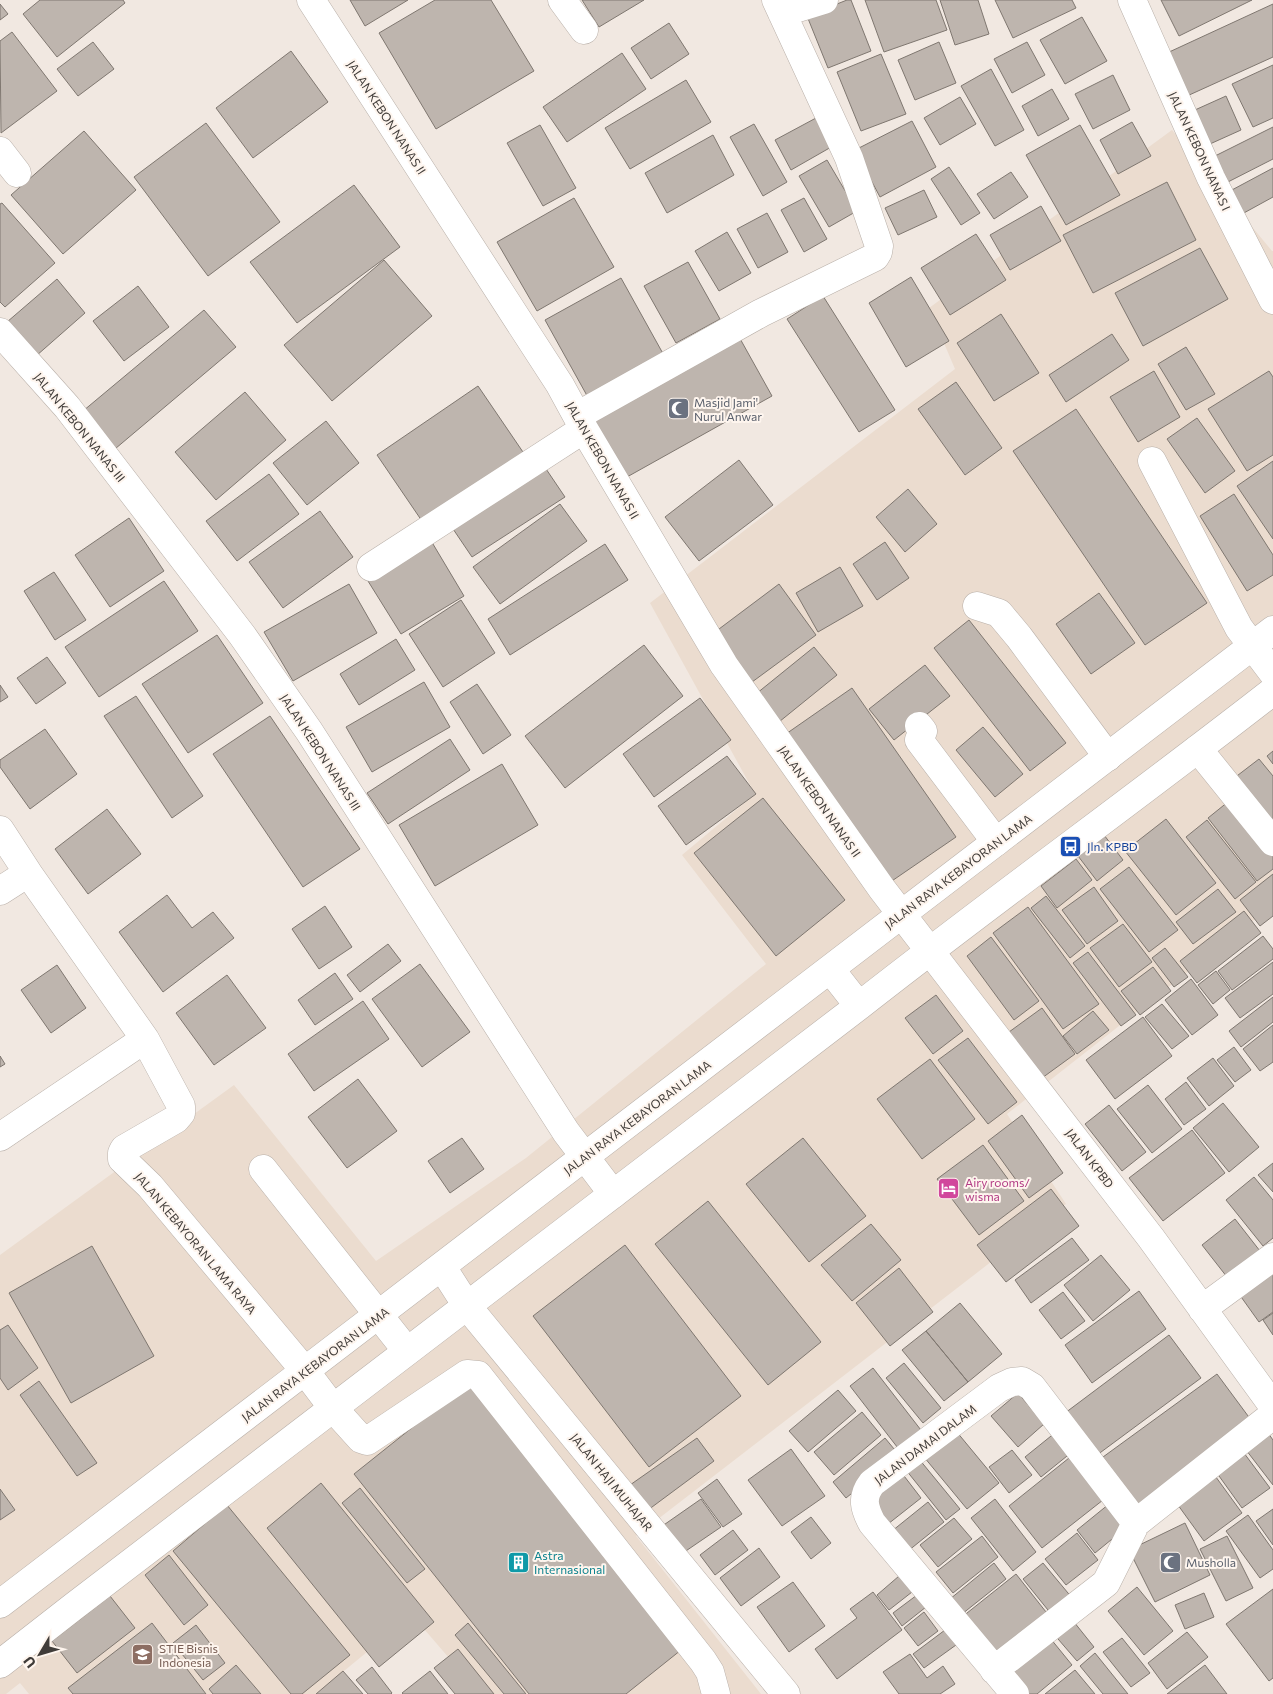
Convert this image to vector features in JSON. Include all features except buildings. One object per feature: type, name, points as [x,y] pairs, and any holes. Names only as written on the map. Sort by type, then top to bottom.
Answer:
[{"type":"street","name":"JALAN KEBON NANAS II","points":[[311,0],[560,386],[580,423],[724,665],[902,914]]},
{"type":"street","points":[[562,0],[584,30]]},
{"type":"street","points":[[371,567],[580,423],[761,313],[875,257],[879,246],[849,158],[779,7],[824,0]]},
{"type":"street","name":"JALAN KEBON NANAS I","points":[[1132,0],[1211,178],[1273,300]]},
{"type":"street","points":[[0,151],[17,172]]},
{"type":"street","name":"JALAN KEBON NANAS III","points":[[0,332],[67,407],[242,635],[309,731],[584,1158],[613,1194]]},
{"type":"street","points":[[1152,461],[1239,628],[1263,638],[1273,673]]},
{"type":"street","points":[[977,606],[999,613],[1108,757]]},
{"type":"street","name":"JALAN RAYA KEBAYORAN LAMA","points":[[0,1604],[1263,638]]},
{"type":"street","points":[[0,1664],[930,950],[1273,691]]},
{"type":"street","points":[[918,726],[923,731],[919,740],[996,842]]},
{"type":"street","points":[[1198,749],[1273,842]]},
{"type":"street","name":"JALAN KEBAYORAN LAMA RAYA","points":[[0,830],[145,1039],[181,1106],[181,1113],[176,1119],[124,1150],[122,1159],[150,1186],[305,1371],[333,1408],[361,1439],[367,1440],[468,1374],[478,1376],[703,1660],[710,1672],[716,1694]]},
{"type":"street","points":[[0,891],[28,872]]},
{"type":"street","name":"JALAN KPBD","points":[[902,914],[1151,1238],[1273,1406]]},
{"type":"street","points":[[830,969],[859,1006]]},
{"type":"street","points":[[0,1137],[145,1039]]},
{"type":"street","points":[[263,1169],[407,1351]]},
{"type":"street","points":[[1202,1309],[1273,1257]]},
{"type":"street","name":"JALAN HAJI MUHAJAR","points":[[442,1267],[467,1306],[786,1694]]},
{"type":"street","name":"JALAN DAMAI DALAM","points":[[1015,1694],[872,1522],[864,1504],[864,1497],[872,1484],[999,1388],[1012,1382],[1022,1381],[1032,1387],[1136,1523]]},
{"type":"street","points":[[994,1670],[1106,1583],[1136,1523],[1273,1416]]},
{"type":"shaded area","points":[[1172,130],[1273,251],[1273,905],[1007,1114],[1066,1204],[636,1536],[761,1694],[480,1694],[412,1615],[316,1694],[29,1694],[20,1683],[6,1694],[0,1694],[0,1255],[234,1085],[376,1261],[526,1158],[766,964],[682,855],[755,794],[650,603],[955,369],[929,308]]},
{"type":"place","name":"Masjid Jami' Nurul Anwar","points":[[678,409]]},
{"type":"place","name":"Jln. KPBD","points":[[1071,846]]},
{"type":"place","name":"Airy rooms/ wisma","points":[[949,1189]]},
{"type":"place","name":"Astra Internasional","points":[[518,1562]]},
{"type":"place","name":"Musholla","points":[[1170,1562]]},
{"type":"place","name":"STIE Bisnis Indonesia","points":[[143,1655]]}]
